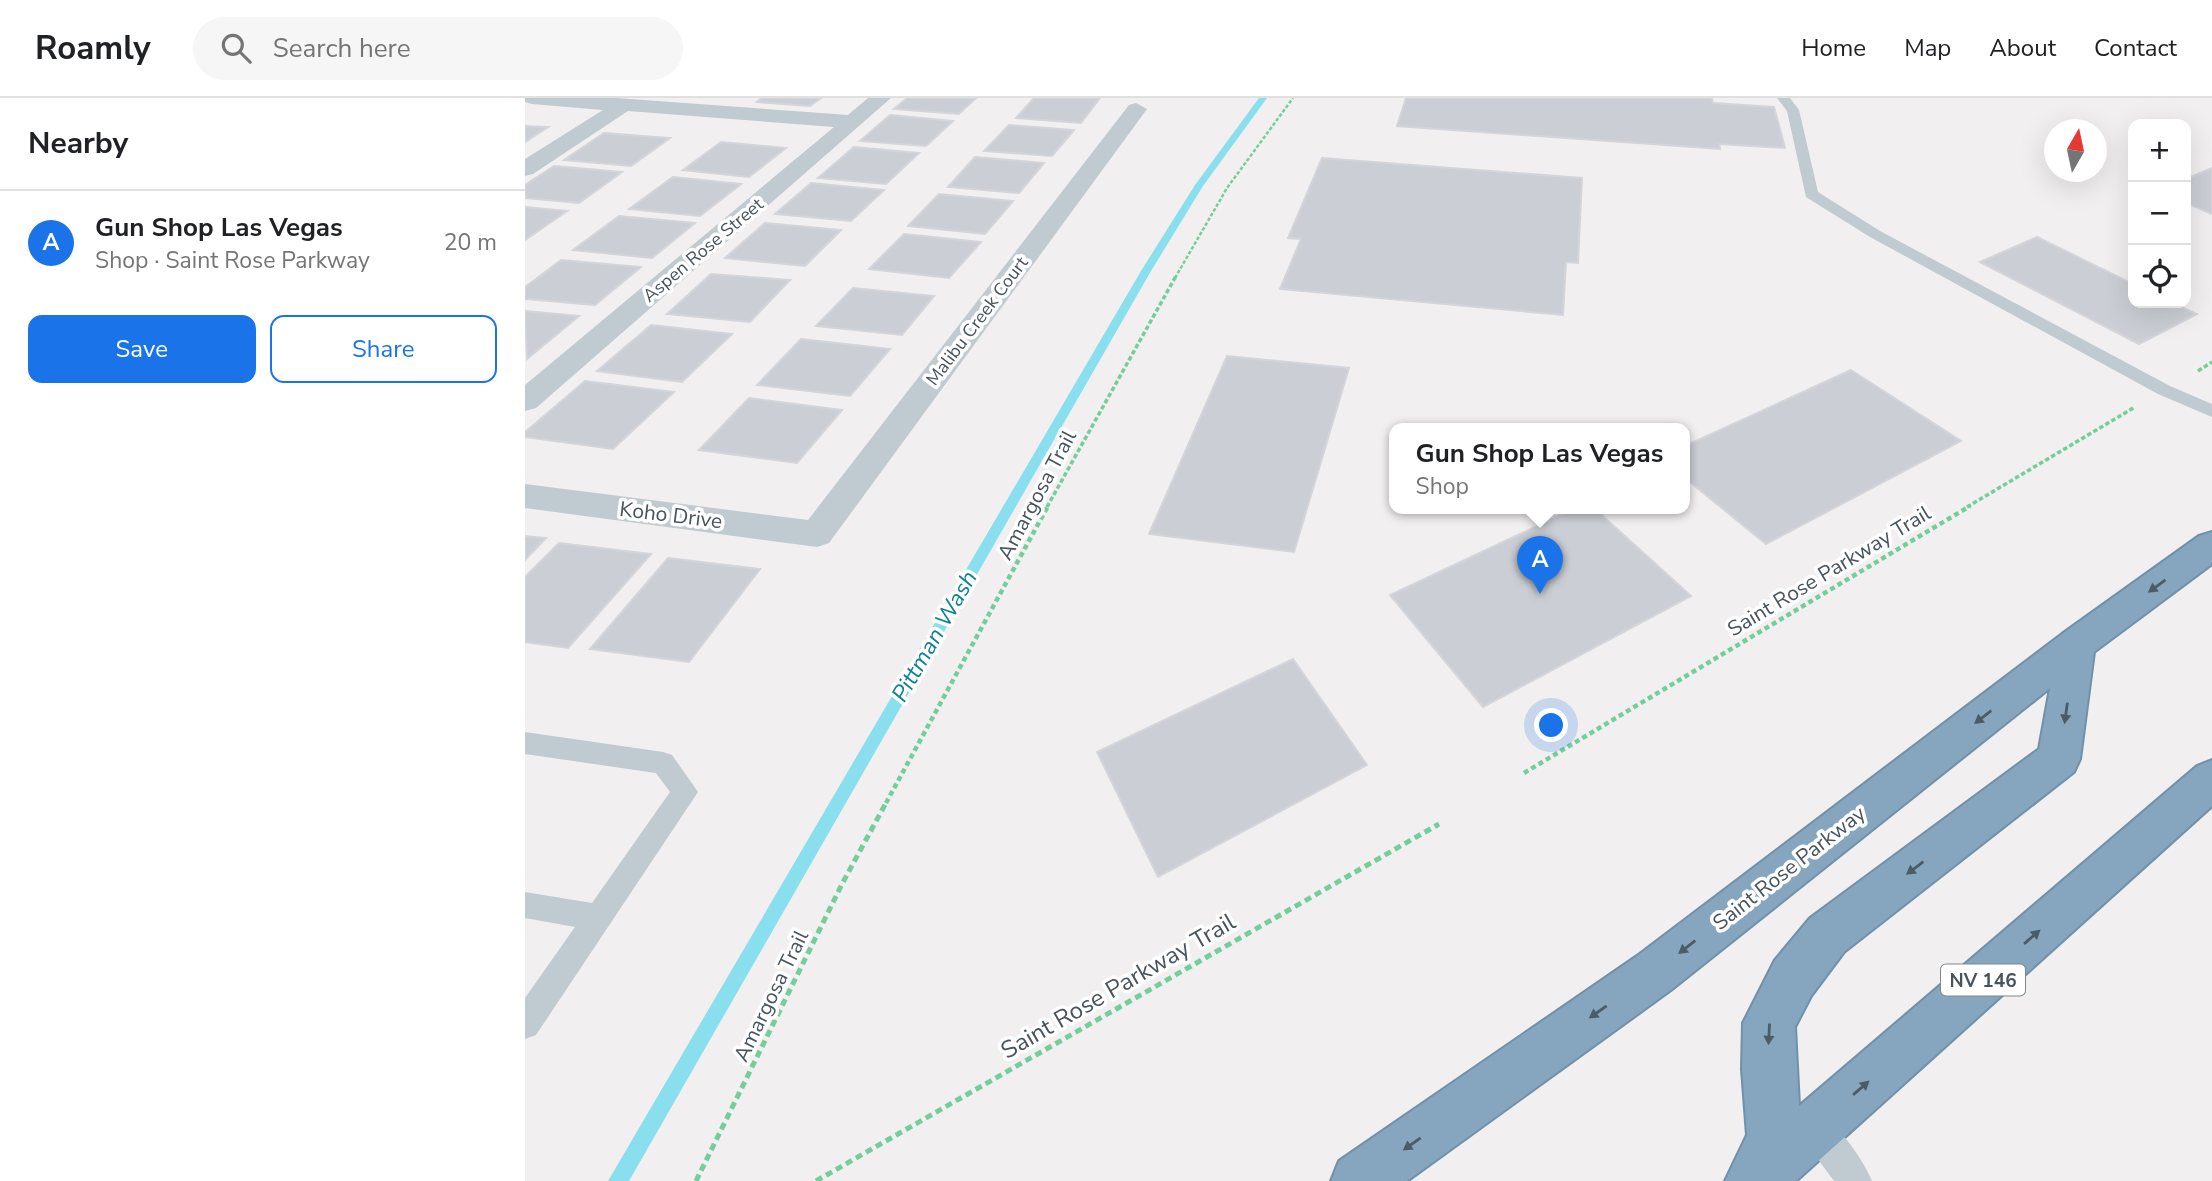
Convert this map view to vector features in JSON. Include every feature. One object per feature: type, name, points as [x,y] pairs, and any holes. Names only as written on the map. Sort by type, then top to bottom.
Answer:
[{"type":"highway","name":"Saint Rose Parkway","points":[[1359,1181],[1654,973],[2075,645],[2212,545]]},
{"type":"highway","points":[[1754,1181],[1775,1139],[1768,1069],[1769,1023],[1793,978],[1827,935],[2059,759],[2075,645]]},
{"type":"highway","name":"NV 146","points":[[1754,1181],[2212,779]]},
{"type":"street","points":[[533,98],[853,122]]},
{"type":"street","name":"Aspen Rose Street","points":[[525,401],[881,98]]},
{"type":"street","points":[[525,169],[624,105]]},
{"type":"street","name":"Malibu Creek Court","points":[[817,534],[1136,109]]},
{"type":"street","name":"Koho Drive","points":[[525,496],[817,534]]},
{"type":"lane","points":[[1783,98],[1793,110],[1811,194],[1875,234],[2164,390],[2212,411]]},
{"type":"lane","points":[[525,743],[663,763],[685,792],[525,1024]]},
{"type":"lane","points":[[525,905],[599,918]]},
{"type":"lane","points":[[1814,1128],[1855,1181]]},
{"type":"path","name":"Amargosa Trail","points":[[696,1181],[842,884],[1123,368],[1227,188],[1293,98]]},
{"type":"path","name":"Saint Rose Parkway Trail","points":[[1524,774],[2139,405]]},
{"type":"path","name":"Saint Rose Parkway Trail","points":[[816,1181],[1439,824]]},
{"type":"building","points":[[762,98],[821,98],[810,106],[757,102]]},
{"type":"building","points":[[907,98],[976,98],[959,114],[894,109]]},
{"type":"building","points":[[1034,98],[1100,98],[1081,123],[1016,118]]},
{"type":"building","points":[[1406,98],[1712,98],[1713,103],[1774,107],[1785,148],[1719,144],[1720,149],[1397,126]]},
{"type":"building","points":[[890,115],[953,121],[926,146],[860,141]]},
{"type":"building","points":[[1009,125],[1074,130],[1052,156],[984,151]]},
{"type":"building","points":[[525,126],[548,127],[525,142]]},
{"type":"building","points":[[604,133],[670,138],[631,166],[564,160]]},
{"type":"building","points":[[721,142],[786,148],[749,177],[683,170]]},
{"type":"building","points":[[854,147],[919,153],[886,184],[818,178]]},
{"type":"building","points":[[975,157],[1044,163],[1019,193],[948,187]]},
{"type":"building","points":[[1322,158],[1582,178],[1578,263],[1566,262],[1563,315],[1280,289],[1301,239],[1288,238]]},
{"type":"building","points":[[554,166],[622,172],[579,203],[525,198],[525,185]]},
{"type":"building","points":[[2212,168],[2212,214],[2191,205],[2191,177]]},
{"type":"building","points":[[673,177],[741,184],[700,216],[629,209]]},
{"type":"building","points":[[811,183],[884,190],[851,221],[775,214]]},
{"type":"building","points":[[939,194],[1013,201],[985,234],[908,226]]},
{"type":"building","points":[[525,207],[567,211],[525,240]]},
{"type":"building","points":[[619,216],[695,223],[652,258],[573,250]]},
{"type":"building","points":[[765,223],[841,230],[805,266],[725,258]]},
{"type":"building","points":[[904,234],[981,242],[949,278],[869,269]]},
{"type":"building","points":[[2037,237],[2128,282],[2128,308],[2184,308],[2197,314],[2139,344],[1980,262]]},
{"type":"building","points":[[561,260],[641,267],[595,305],[525,299],[525,287]]},
{"type":"building","points":[[711,274],[790,280],[750,322],[667,314]]},
{"type":"building","points":[[853,288],[934,296],[902,335],[816,326]]},
{"type":"building","points":[[525,311],[579,316],[527,359]]},
{"type":"building","points":[[651,325],[732,334],[682,382],[597,371]]},
{"type":"building","points":[[801,339],[890,349],[850,396],[757,385]]},
{"type":"building","points":[[1227,356],[1349,368],[1294,552],[1149,534]]},
{"type":"building","points":[[1851,370],[1961,441],[1766,544],[1690,482],[1690,444]]},
{"type":"building","points":[[585,381],[674,392],[613,449],[525,437],[525,432]]},
{"type":"building","points":[[749,398],[842,410],[797,463],[699,450]]},
{"type":"building","points":[[1562,514],[1601,514],[1691,596],[1483,707],[1390,595]]},
{"type":"building","points":[[525,536],[546,538],[525,560]]},
{"type":"building","points":[[559,543],[651,554],[568,648],[525,642],[525,577]]},
{"type":"building","points":[[668,558],[760,569],[689,662],[590,649]]},
{"type":"building","points":[[1293,659],[1367,765],[1158,877],[1097,752]]},
{"type":"waterway","name":"Pittman Wash","points":[[618,1181],[1146,271],[1199,185],[1263,98]]},
{"type":"place","name":"Gun Shop Las Vegas","points":[[1540,594]]}]
